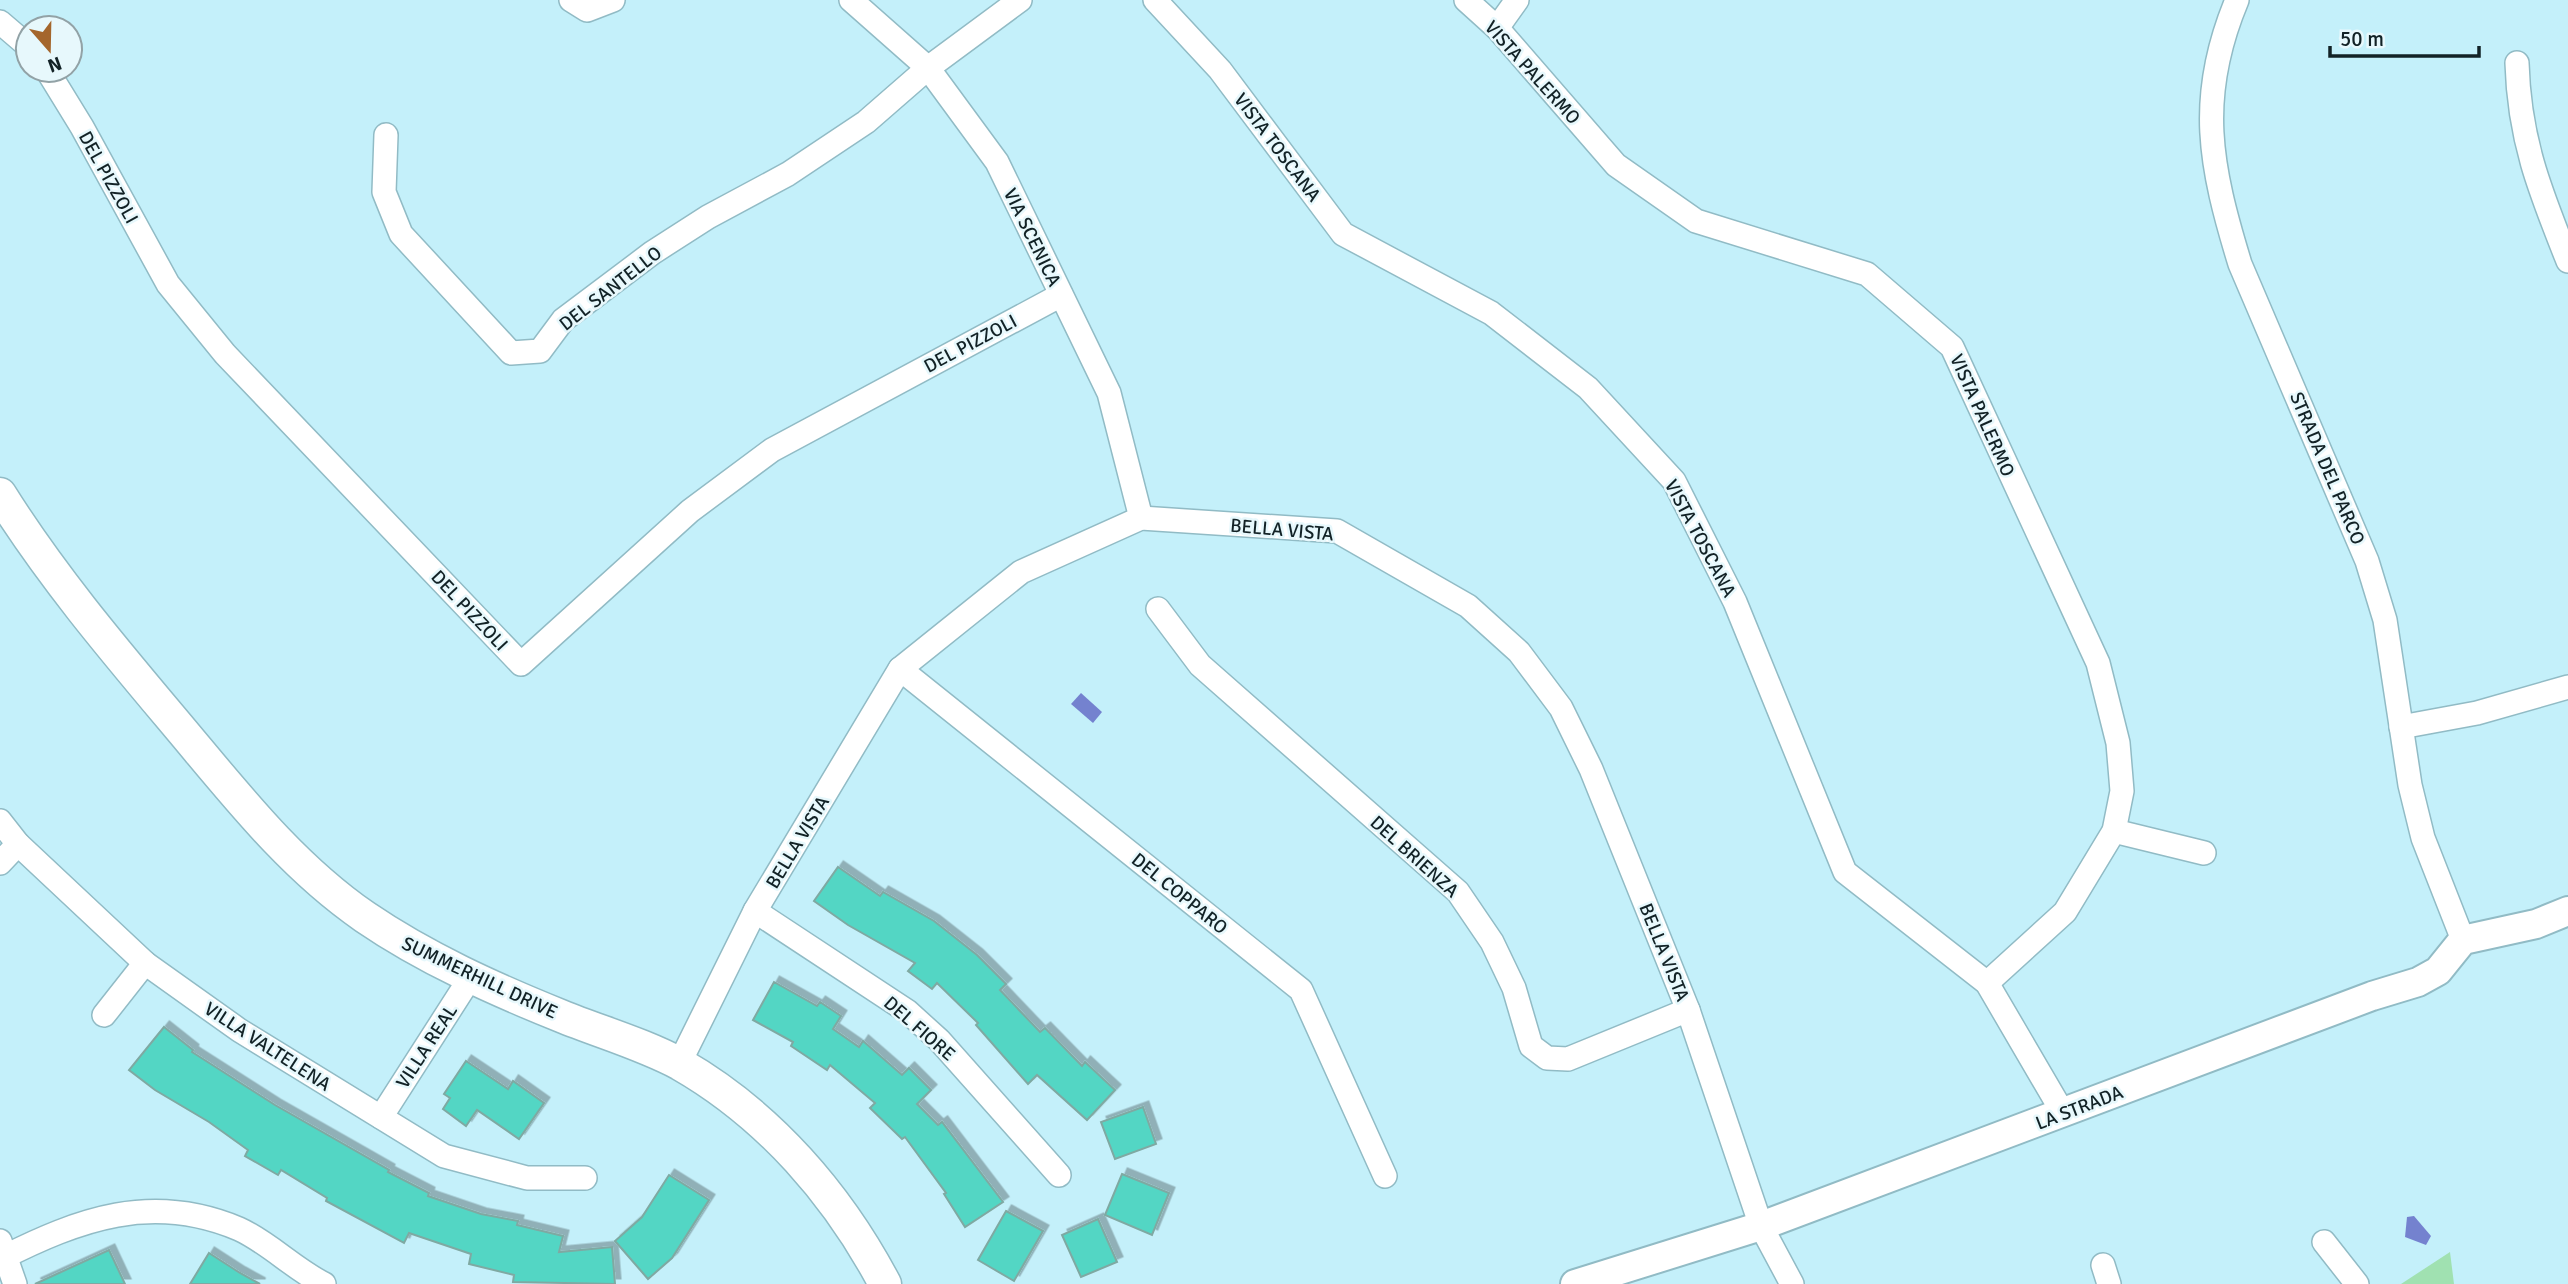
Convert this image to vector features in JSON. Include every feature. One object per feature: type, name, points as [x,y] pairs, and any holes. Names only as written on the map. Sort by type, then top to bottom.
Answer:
[{"type":"main road","name":"SUMMERHILL DRIVE","points":[[0,494],[79,607],[289,855],[320,884],[407,945],[679,1064],[741,1107],[788,1148],[834,1200],[885,1284]]},
{"type":"street","points":[[571,0],[587,10],[613,0]]},
{"type":"street","name":"VIA SCENICA","points":[[851,0],[928,68],[997,162],[1109,393],[1141,518]]},
{"type":"street","points":[[928,68],[1020,0]]},
{"type":"street","name":"VISTA TOSCANA","points":[[1155,0],[1220,70],[1343,233],[1491,313],[1588,388],[1674,481],[1735,602],[1845,872],[1987,983],[2063,1112]]},
{"type":"street","name":"VISTA PALERMO","points":[[1465,0],[1497,28],[1616,165],[1696,221],[1867,274],[1952,347],[2098,663],[2118,743],[2122,791],[2114,831],[2065,912],[1987,983]]},
{"type":"street","points":[[1497,28],[1517,0]]},
{"type":"street","name":"STRADA DEL PARCO","points":[[2236,0],[2225,28],[2209,104],[2213,160],[2226,218],[2240,264],[2368,561],[2385,620],[2410,785],[2423,838],[2463,940]]},
{"type":"street","points":[[0,22],[14,34]]},
{"type":"street","points":[[2517,62],[2518,108],[2536,181],[2568,261]]},
{"type":"street","name":"DEL SANTELLO","points":[[386,135],[384,192],[401,234],[511,353],[540,351],[563,320],[652,253],[708,217],[788,174],[855,129],[928,68]]},
{"type":"street","name":"DEL PIZZOLI","points":[[56,84],[82,127],[167,284],[225,354],[522,664],[690,511],[772,450],[1061,295]]},
{"type":"street","name":"BELLA VISTA","points":[[679,1064],[755,911],[900,669],[1021,572],[1141,518],[1337,531],[1468,606],[1519,652],[1561,708],[1591,769],[1688,1010],[1761,1226],[1792,1284]]},
{"type":"street","name":"DEL BRIENZA","points":[[1158,609],[1200,665],[1458,892],[1492,942],[1514,988],[1531,1046],[1547,1058],[1569,1059],[1688,1010]]},
{"type":"street","name":"DEL COPPARO","points":[[900,669],[1301,990],[1385,1176]]},
{"type":"street","points":[[2401,727],[2477,713],[2568,687]]},
{"type":"street","name":"VILLA VALTELENA","points":[[0,821],[18,844],[145,963],[239,1030],[444,1156],[527,1178],[585,1178]]},
{"type":"street","points":[[2114,831],[2204,853]]},
{"type":"street","points":[[0,863],[18,844]]},
{"type":"street","name":"DEL FIORE","points":[[755,911],[907,1011],[939,1040],[1059,1175]]},
{"type":"street","points":[[2463,940],[2536,924],[2568,911]]},
{"type":"street","name":"LA STRADA","points":[[1575,1284],[1761,1226],[2372,996],[2418,982],[2438,971],[2463,940]]},
{"type":"street","points":[[104,1015],[145,963]]},
{"type":"street","name":"VILLA REAL","points":[[381,1116],[472,975]]},
{"type":"street","points":[[15,1284],[2,1252],[134,1210],[181,1212],[240,1230],[302,1273],[324,1284]]},
{"type":"street","points":[[2324,1242],[2357,1284]]},
{"type":"green space","points":[[2450,1252],[2454,1284],[2401,1284]]},
{"type":"water","points":[[1081,693],[1102,712],[1093,723],[1071,704]]},
{"type":"water","points":[[2414,1216],[2431,1236],[2426,1245],[2405,1237],[2407,1217]]},
{"type":"building","points":[[838,867],[880,896],[883,892],[934,921],[977,955],[1006,984],[1000,990],[1040,1032],[1045,1028],[1082,1066],[1085,1062],[1115,1090],[1087,1120],[1037,1075],[1028,1084],[976,1025],[978,1023],[937,983],[932,989],[908,971],[915,963],[848,925],[814,901]]},
{"type":"building","points":[[774,982],[817,1006],[820,1002],[841,1016],[833,1029],[859,1047],[863,1041],[902,1075],[909,1068],[931,1090],[917,1104],[938,1125],[942,1122],[1003,1202],[965,1227],[944,1194],[946,1193],[905,1137],[902,1139],[870,1108],[875,1103],[830,1065],[827,1070],[791,1046],[793,1042],[753,1020]]},
{"type":"building","points":[[164,1027],[193,1050],[192,1052],[275,1105],[389,1170],[388,1172],[429,1193],[428,1196],[481,1214],[518,1221],[517,1225],[563,1236],[559,1252],[612,1247],[615,1284],[513,1282],[514,1275],[469,1264],[471,1254],[409,1233],[404,1243],[326,1201],[327,1198],[281,1170],[278,1175],[245,1156],[248,1150],[209,1122],[155,1090],[129,1070]]},
{"type":"building","points":[[466,1061],[508,1089],[513,1081],[544,1103],[519,1139],[477,1110],[466,1126],[443,1109],[450,1098],[444,1094]]},
{"type":"building","points":[[1143,1107],[1156,1144],[1115,1159],[1101,1122]]},
{"type":"building","points":[[1122,1174],[1169,1193],[1152,1235],[1105,1215]]},
{"type":"building","points":[[669,1175],[709,1200],[672,1258],[648,1279],[615,1241],[642,1217]]},
{"type":"building","points":[[1006,1211],[1043,1231],[1014,1281],[978,1260]]},
{"type":"building","points":[[1098,1219],[1117,1262],[1081,1277],[1062,1235]]},
{"type":"building","points":[[109,1250],[125,1284],[35,1284]]},
{"type":"building","points":[[209,1253],[240,1273],[260,1284],[190,1284]]}]
